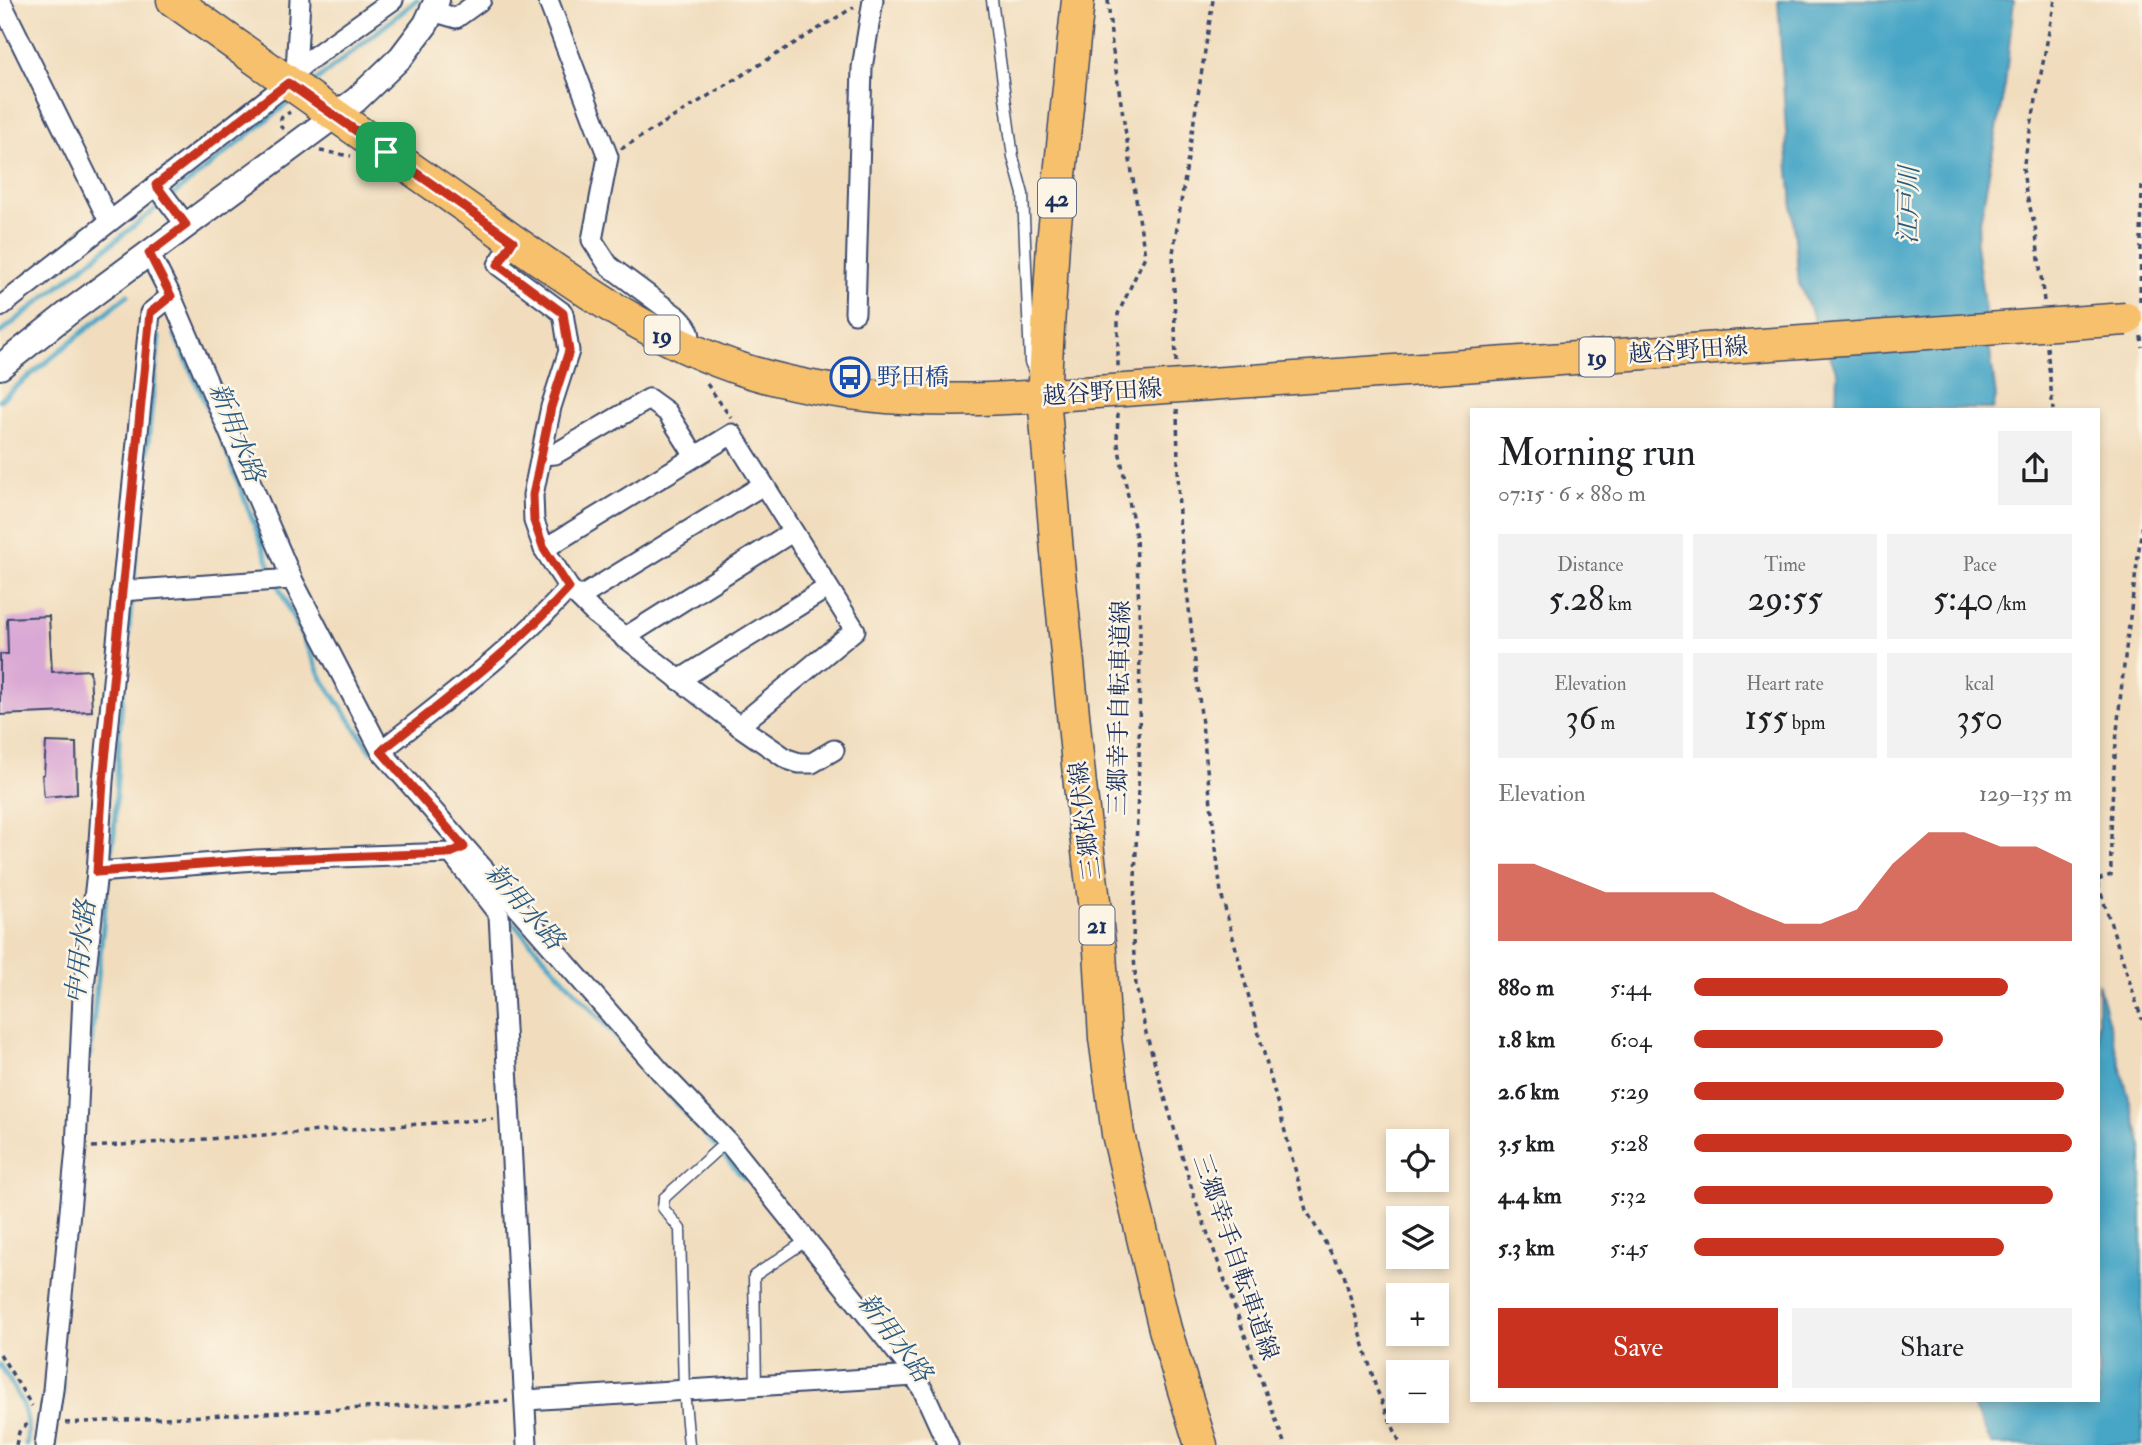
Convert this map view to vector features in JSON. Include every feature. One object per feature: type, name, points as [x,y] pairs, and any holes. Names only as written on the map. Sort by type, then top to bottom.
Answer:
[{"type":"main road","name":"越谷野田線","points":[[173,0],[292,77],[337,117],[513,241],[647,327],[695,362],[720,361],[787,382],[863,396],[939,400],[1056,395],[2136,313]]},
{"type":"main road","name":"42","points":[[1056,395],[1053,243],[1078,0]]},
{"type":"main road","name":"三郷松伏線","points":[[1056,395],[1078,772],[1099,937],[1105,1038],[1118,1134],[1165,1329],[1201,1445]]},
{"type":"street","points":[[292,77],[300,0]]},
{"type":"street","points":[[0,307],[109,221],[159,189],[292,77],[393,0]]},
{"type":"street","points":[[0,367],[149,253],[181,219],[337,117],[401,57],[426,24],[434,6],[456,18],[481,0]]},
{"type":"street","points":[[548,0],[608,157],[592,240],[609,266],[688,327],[695,362]]},
{"type":"street","points":[[855,313],[862,68],[873,0]]},
{"type":"street","points":[[0,1],[109,221]]},
{"type":"street","points":[[159,189],[181,219]]},
{"type":"street","points":[[513,241],[498,265],[563,313],[569,351],[551,407],[533,495],[534,521],[544,549],[574,593],[624,638],[739,726],[787,759],[799,763],[812,763],[834,750]]},
{"type":"street","points":[[149,253],[171,296],[292,579],[381,751],[457,850],[499,915],[527,1445]]},
{"type":"street","points":[[45,1445],[76,1148],[83,996],[150,313],[171,296]]},
{"type":"street","points":[[541,455],[555,454],[649,398],[667,412],[695,456]]},
{"type":"street","points":[[544,549],[732,434],[855,630],[739,726]]},
{"type":"street","points":[[381,751],[459,689],[554,605],[763,485]]},
{"type":"street","points":[[624,638],[792,533]]},
{"type":"street","points":[[121,591],[292,579]]},
{"type":"street","points":[[679,680],[827,587]]},
{"type":"street","points":[[97,872],[255,860],[457,850]]},
{"type":"street","points":[[457,850],[727,1141],[915,1377],[948,1445]]},
{"type":"street","points":[[526,1400],[915,1377]]},
{"type":"lane","points":[[992,0],[1013,157],[1023,194],[1030,362],[1056,395]]},
{"type":"lane","points":[[689,1445],[684,1390],[680,1229],[663,1208],[664,1198],[727,1141]]},
{"type":"lane","points":[[756,1386],[754,1276],[807,1240]]},
{"type":"path","points":[[1108,0],[1112,45],[1144,256],[1118,314],[1118,372]]},
{"type":"path","points":[[1176,365],[1174,253],[1213,0]]},
{"type":"path","points":[[2045,311],[2035,226],[2026,193],[2023,168],[2055,0]]},
{"type":"path","points":[[608,157],[845,12]]},
{"type":"path","points":[[2136,313],[2142,184]]},
{"type":"path","points":[[2047,338],[2053,408]]},
{"type":"path","points":[[695,362],[737,426]]},
{"type":"path","points":[[1177,407],[1179,519],[1221,893],[1306,1210],[1343,1275],[1376,1388],[1401,1445]]},
{"type":"path","name":"三郷幸手自転車道線","points":[[1118,412],[1117,439],[1136,537],[1140,633],[1133,941],[1136,986],[1146,1032],[1194,1196],[1285,1445]]},
{"type":"path","points":[[2100,881],[2111,875],[2113,777],[2119,704],[2142,526]]},
{"type":"path","points":[[2100,888],[2142,1020]]},
{"type":"path","points":[[76,1148],[509,1117]]},
{"type":"path","points":[[0,1354],[37,1415],[19,1432],[16,1445]]},
{"type":"path","points":[[49,1424],[526,1400]]},
{"type":"water","name":"江戸川","points":[[1778,0],[2014,0],[2005,85],[1976,244],[1996,397],[1993,408],[1836,408],[1837,372],[1799,284]]},
{"type":"water","points":[[2100,990],[2142,1147],[2142,1445],[1992,1445],[1971,1402],[2100,1402]]},
{"type":"building","points":[[49,616],[52,672],[90,670],[92,711],[0,715],[0,654],[8,654],[7,618]]},
{"type":"building","points":[[46,742],[76,743],[77,794],[44,797],[42,775]]},
{"type":"waterway","points":[[312,84],[417,0]]},
{"type":"waterway","points":[[0,333],[293,99]]},
{"type":"waterway","points":[[0,400],[128,295]]},
{"type":"waterway","name":"新用水路","points":[[175,335],[225,447],[273,574]]},
{"type":"waterway","name":"中用水路","points":[[133,584],[159,337]]},
{"type":"waterway","name":"新用水路","points":[[277,583],[321,677],[371,751]]},
{"type":"waterway","name":"中用水路","points":[[109,867],[114,834],[120,724],[132,594]]},
{"type":"waterway","name":"新用水路","points":[[424,815],[452,848]]},
{"type":"waterway","name":"中用水路","points":[[90,1055],[108,876]]},
{"type":"waterway","name":"新用水路","points":[[506,915],[641,1064]]},
{"type":"waterway","name":"新用水路","points":[[671,1097],[744,1178]]},
{"type":"waterway","points":[[0,1365],[25,1412],[28,1433],[26,1445]]},
{"type":"waterway","name":"中用水路","points":[[60,1410],[63,1385]]},
{"type":"place","name":"野田橋","points":[[850,377]]},
{"type":"route","points":[[288,83],[386,152],[513,241],[498,265],[563,313],[569,351],[551,407],[533,495],[534,521],[544,549],[569,588],[554,605],[459,689],[381,751],[464,847],[450,853],[255,860],[97,872],[103,781],[150,313],[171,296],[149,253],[186,225],[156,185],[288,83]]}]
